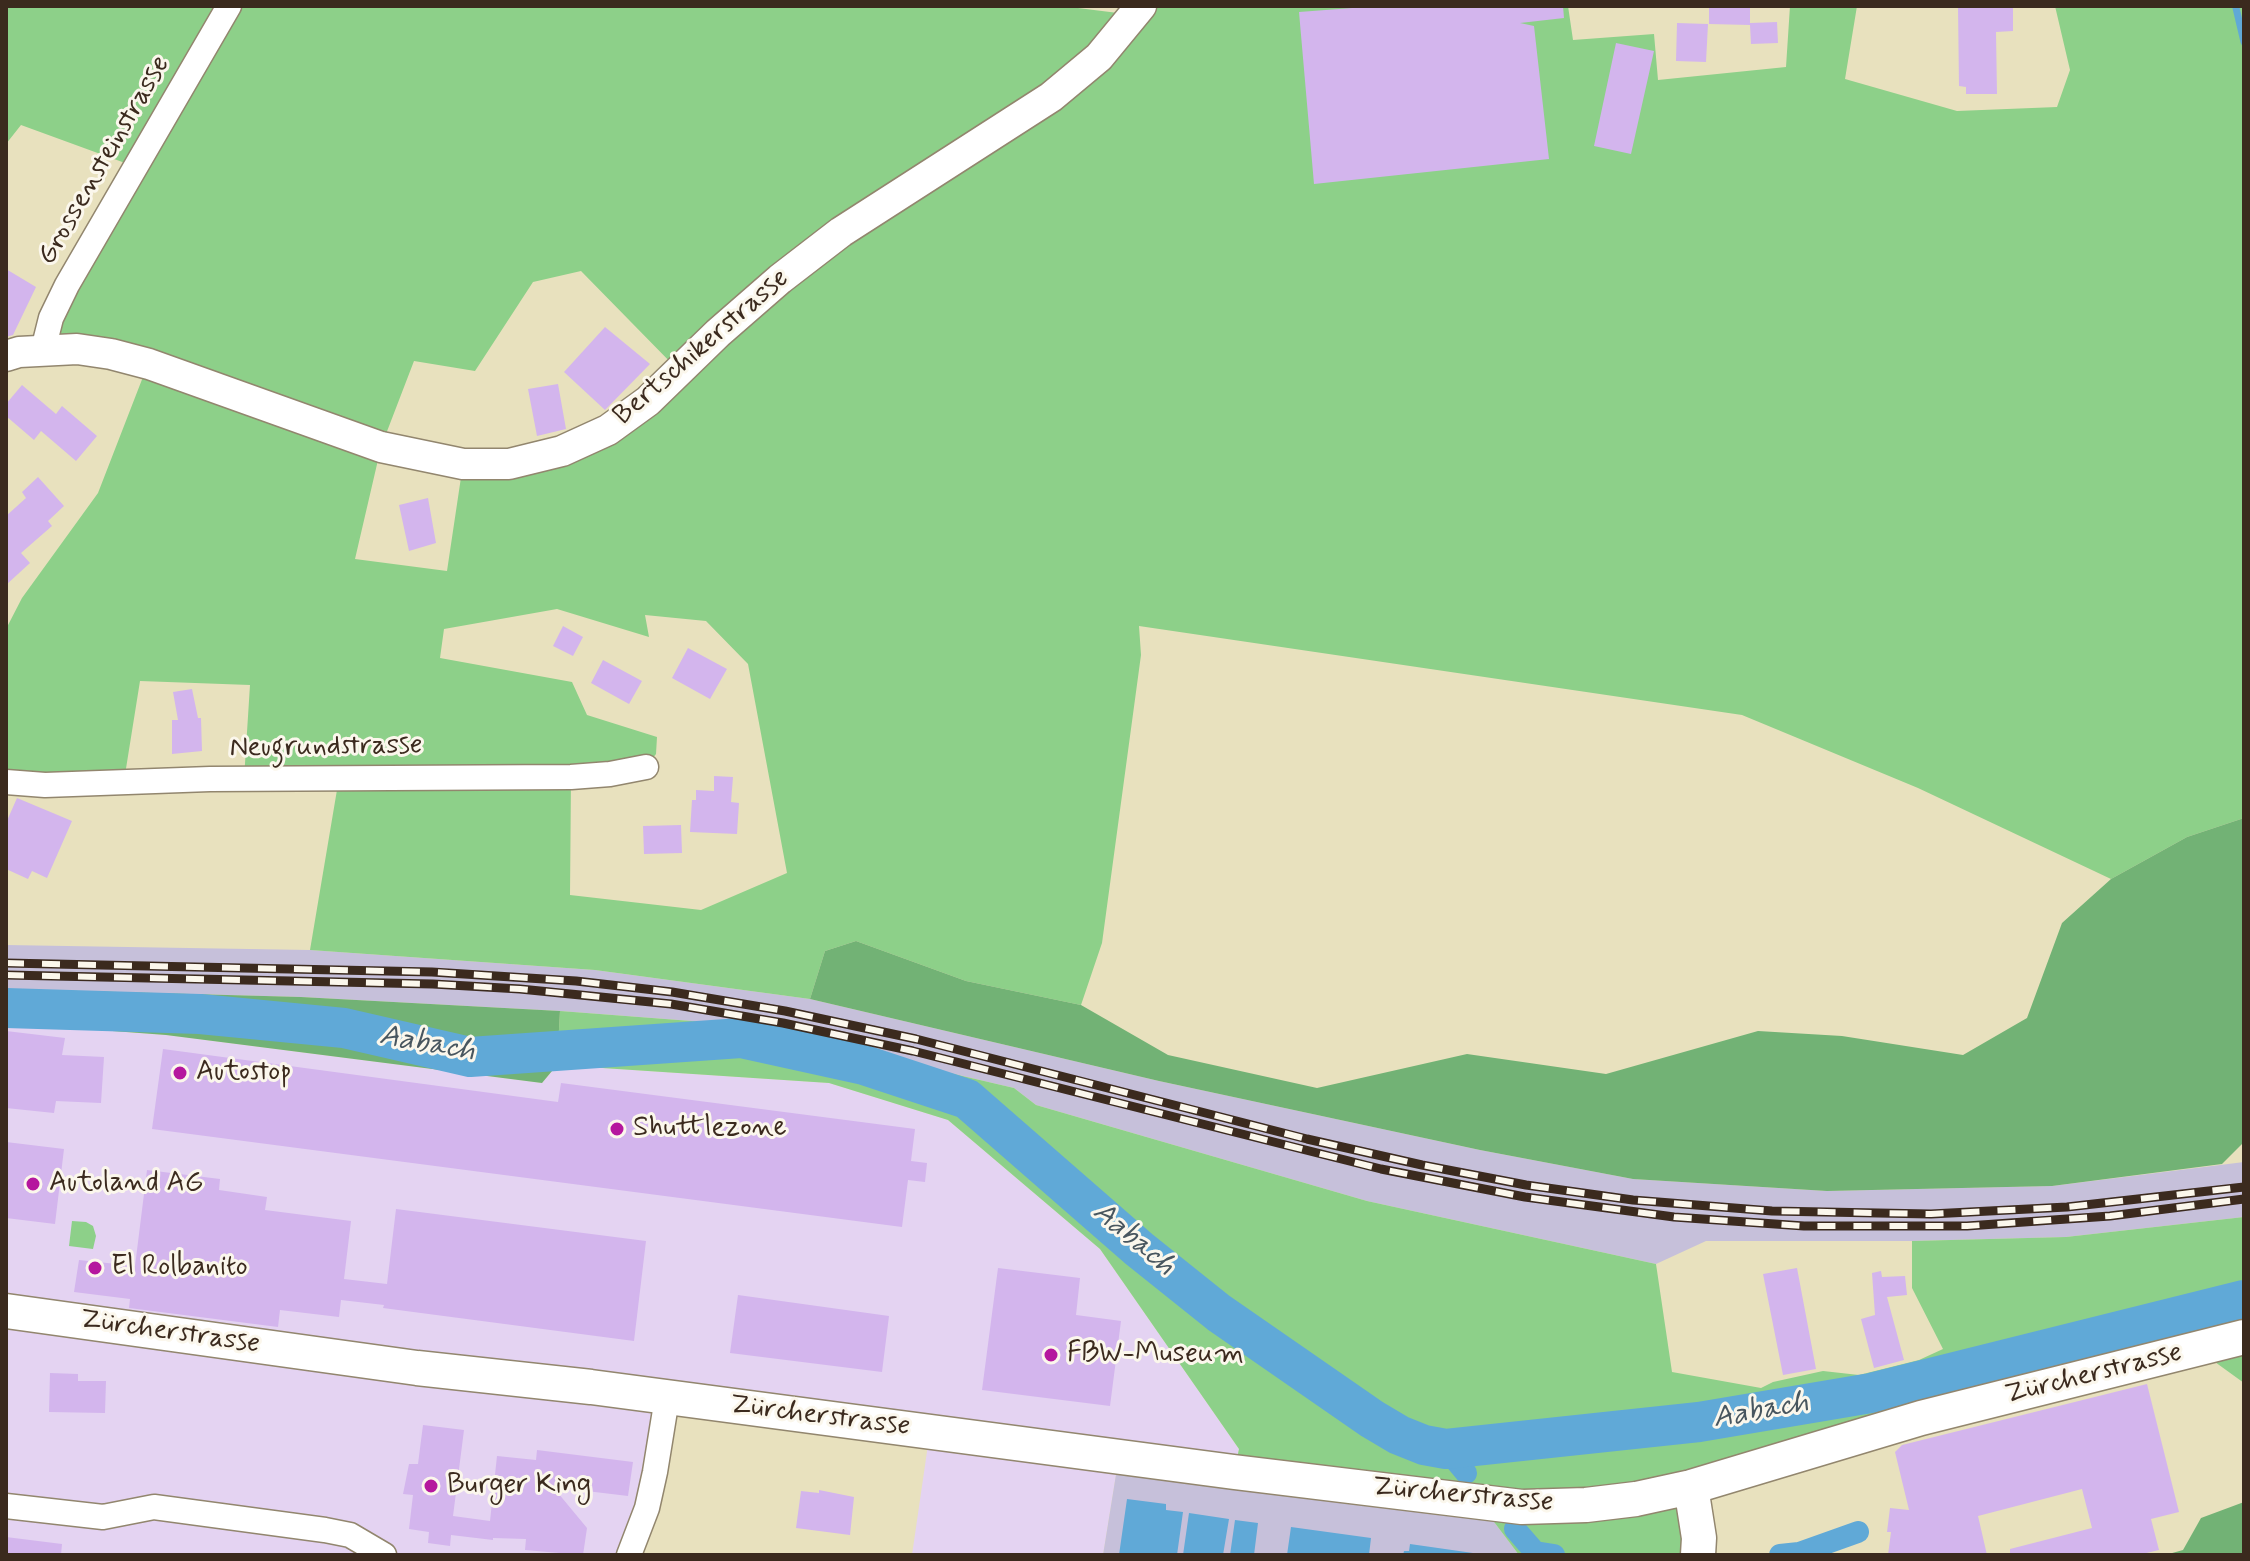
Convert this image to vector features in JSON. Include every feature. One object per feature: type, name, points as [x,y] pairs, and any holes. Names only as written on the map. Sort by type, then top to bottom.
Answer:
[{"type":"main road","name":"Zürcherstrasse","points":[[6,1311],[417,1368],[1522,1507],[1586,1505],[1636,1499],[1691,1487],[1921,1418],[2244,1337]]},
{"type":"main road","points":[[1691,1487],[1699,1552]]},
{"type":"street","name":"Grossensteinstrasse","points":[[43,350],[51,318],[67,285],[229,6]]},
{"type":"street","name":"Bertschikerstrasse","points":[[6,356],[77,349],[124,357],[381,447],[463,464],[509,464],[562,451],[608,430],[648,401],[770,288],[841,232],[1051,97],[1099,57],[1141,6]]},
{"type":"street","name":"Neugrundstrasse","points":[[6,782],[45,785],[222,779],[571,777],[646,767]]},
{"type":"street","points":[[629,1555],[647,1508],[667,1398]]},
{"type":"street","points":[[6,1506],[103,1517],[154,1507],[350,1535],[384,1555]]},
{"type":"shaded area","points":[[6,945],[310,950],[595,970],[810,999],[1159,1081],[1480,1150],[1633,1179],[1827,1191],[2052,1186],[2244,1162],[2244,1217],[2066,1237],[1706,1241],[1656,1264],[1367,1201],[1036,1105],[1014,1088],[744,1025],[301,997],[6,989]]},
{"type":"shaded area","points":[[6,1023],[166,1035],[542,1083],[557,1065],[829,1083],[948,1120],[1100,1249],[1239,1449],[1234,1472],[1119,1456],[1103,1555],[912,1555],[930,1431],[667,1398],[629,1555],[6,1555]]},
{"type":"shaded area","points":[[1119,1456],[1479,1502],[1519,1555],[1103,1555]]},
{"type":"green space","points":[[6,6],[1062,6],[1134,15],[1141,6],[1568,6],[1573,40],[1654,34],[1658,80],[1786,67],[1790,6],[1857,6],[1845,79],[1957,111],[2057,107],[2070,70],[2055,6],[2244,6],[2244,818],[2187,837],[2111,879],[1918,788],[1742,715],[1139,626],[1141,655],[1102,943],[1081,1005],[966,981],[856,941],[825,951],[810,999],[595,970],[310,950],[339,778],[244,779],[250,685],[140,681],[124,781],[6,782],[6,629],[22,598],[98,493],[148,364],[43,350],[136,167],[21,125],[6,144]],"holes":[[[581,271],[679,371],[562,451],[463,464],[447,571],[355,559],[381,447],[414,361],[475,371],[533,282]],[[557,609],[649,637],[645,615],[706,621],[748,664],[787,873],[701,910],[570,895],[571,777],[646,767],[656,754],[657,737],[587,715],[572,682],[440,658],[444,629]]]},
{"type":"green space","points":[[2244,818],[2244,1142],[2222,1164],[2052,1186],[1827,1191],[1633,1179],[1480,1150],[1159,1081],[810,999],[825,951],[856,941],[966,981],[1081,1005],[1168,1055],[1317,1088],[1467,1054],[1606,1074],[1758,1031],[1842,1036],[1963,1055],[2027,1018],[2062,923],[2111,879],[2187,837]]},
{"type":"green space","points":[[6,989],[301,997],[560,1011],[557,1065],[542,1083],[166,1035],[6,1023]]},
{"type":"green space","points":[[560,1011],[744,1025],[1014,1088],[1036,1105],[1367,1201],[1656,1264],[1672,1372],[1761,1388],[1773,1382],[1823,1371],[1859,1375],[1919,1360],[1943,1349],[1912,1288],[1912,1241],[2066,1237],[2244,1217],[2244,1383],[2197,1349],[1691,1487],[1697,1555],[1519,1555],[1479,1502],[1234,1472],[1239,1449],[1100,1249],[948,1120],[829,1083],[557,1065]]},
{"type":"green space","points":[[72,1221],[93,1226],[96,1236],[93,1249],[69,1246]]},
{"type":"green space","points":[[2244,1502],[2244,1555],[2165,1555],[2183,1550],[2201,1518]]},
{"type":"water","points":[[1127,1499],[1166,1504],[1166,1510],[1183,1512],[1177,1555],[1119,1555]]},
{"type":"water","points":[[1189,1513],[1229,1519],[1223,1555],[1183,1555]]},
{"type":"water","points":[[1235,1520],[1258,1523],[1254,1555],[1230,1555]]},
{"type":"water","points":[[1291,1527],[1371,1538],[1369,1555],[1287,1555]]},
{"type":"water","points":[[1410,1544],[1487,1555],[1403,1555],[1404,1551],[1409,1551]]},
{"type":"building","points":[[1379,6],[1563,6],[1564,18],[1520,23],[1534,26],[1549,159],[1314,184],[1299,12]]},
{"type":"building","points":[[1709,6],[1750,6],[1750,23],[1777,22],[1778,43],[1751,44],[1750,25],[1709,24]]},
{"type":"building","points":[[1958,6],[2013,6],[2013,31],[1996,32],[1997,94],[1966,94],[1966,87],[1959,86]]},
{"type":"building","points":[[1677,23],[1708,24],[1706,62],[1676,61]]},
{"type":"building","points":[[1616,43],[1654,51],[1631,154],[1594,146]]},
{"type":"building","points":[[6,269],[36,287],[13,335],[6,337]]},
{"type":"building","points":[[605,327],[650,364],[605,410],[564,372]]},
{"type":"building","points":[[558,384],[566,429],[537,436],[528,389]]},
{"type":"building","points":[[22,385],[56,414],[62,406],[97,436],[76,461],[41,431],[34,440],[6,416],[6,404]]},
{"type":"building","points":[[38,477],[64,506],[48,521],[52,526],[21,553],[30,563],[6,585],[6,516],[26,498],[22,492]]},
{"type":"building","points":[[428,498],[436,543],[409,551],[399,505]]},
{"type":"building","points":[[563,626],[583,637],[573,656],[553,646]]},
{"type":"building","points":[[688,648],[727,669],[710,699],[672,678]]},
{"type":"building","points":[[603,660],[642,681],[629,704],[591,683]]},
{"type":"building","points":[[192,689],[198,718],[201,718],[202,751],[172,754],[172,720],[178,720],[173,692]]},
{"type":"building","points":[[714,776],[733,777],[731,802],[739,803],[737,834],[690,832],[692,800],[696,800],[696,790],[714,791]]},
{"type":"building","points":[[17,798],[72,821],[47,878],[32,871],[28,879],[6,869],[6,823]]},
{"type":"building","points":[[681,825],[682,853],[644,854],[643,826]]},
{"type":"building","points":[[6,1031],[65,1038],[62,1055],[104,1057],[101,1103],[56,1101],[54,1113],[6,1108]]},
{"type":"building","points":[[163,1049],[558,1102],[561,1083],[915,1129],[911,1161],[927,1163],[925,1182],[908,1180],[902,1227],[152,1129]]},
{"type":"building","name":"Autoland AG","points":[[6,1142],[64,1149],[55,1224],[6,1218]]},
{"type":"building","points":[[147,1170],[220,1179],[219,1190],[267,1197],[265,1210],[351,1221],[344,1279],[387,1284],[396,1209],[646,1241],[634,1341],[341,1300],[339,1317],[280,1310],[278,1327],[129,1308],[130,1299],[74,1292],[79,1260],[135,1266]]},
{"type":"building","name":"FBW-Museum","points":[[998,1268],[1080,1278],[1076,1315],[1121,1321],[1110,1406],[982,1390]]},
{"type":"building","points":[[1797,1268],[1816,1369],[1783,1375],[1763,1274]]},
{"type":"building","points":[[1881,1271],[1882,1277],[1905,1276],[1907,1295],[1887,1297],[1904,1360],[1874,1368],[1861,1319],[1875,1315],[1872,1273]]},
{"type":"building","points":[[738,1295],[889,1316],[882,1372],[730,1353]]},
{"type":"building","points":[[50,1373],[78,1374],[78,1381],[106,1381],[105,1413],[49,1412]]},
{"type":"building","points":[[2147,1384],[2179,1512],[2151,1519],[2159,1550],[2138,1555],[2010,1555],[2010,1549],[2092,1528],[2082,1489],[1978,1516],[1987,1555],[1888,1555],[1890,1508],[1909,1510],[1895,1452],[1902,1445]]},
{"type":"building","points":[[423,1425],[464,1430],[453,1516],[490,1521],[497,1456],[536,1460],[537,1450],[633,1462],[628,1496],[553,1487],[587,1528],[583,1555],[525,1550],[526,1539],[493,1540],[451,1535],[450,1546],[428,1543],[429,1532],[409,1529],[413,1495],[403,1494],[409,1464],[418,1464]]},
{"type":"building","points":[[819,1490],[854,1497],[850,1535],[796,1528],[801,1491],[819,1493]]},
{"type":"building","points":[[6,1537],[62,1544],[61,1555],[6,1555]]},
{"type":"waterway","points":[[2236,8],[2244,42]]},
{"type":"waterway","name":"Aabach","points":[[6,1008],[200,1014],[344,1028],[470,1057],[741,1038],[864,1065],[967,1099],[1139,1249],[1219,1313],[1372,1419],[1399,1435],[1424,1445],[1446,1449],[1699,1422],[1871,1393],[2244,1300]]},
{"type":"waterway","points":[[1446,1449],[1466,1473]]},
{"type":"waterway","points":[[1515,1529],[1535,1552],[1554,1555]]},
{"type":"waterway","points":[[1780,1555],[1799,1553],[1858,1532]]},
{"type":"railway","points":[[6,963],[432,972],[576,981],[672,992],[785,1011],[916,1039],[1307,1139],[1422,1165],[1526,1185],[1633,1200],[1772,1211],[1931,1214],[2067,1207],[2244,1187]]},
{"type":"railway","points":[[6,975],[433,984],[671,1004],[783,1023],[913,1051],[1381,1169],[1525,1197],[1674,1217],[1804,1226],[1967,1226],[2110,1216],[2244,1199]]},
{"type":"place","name":"Autostop","points":[[180,1073]]},
{"type":"place","name":"Shuttlezone","points":[[617,1129]]},
{"type":"place","name":"Autoland AG","points":[[33,1184]]},
{"type":"place","name":"El Rolbanito","points":[[95,1268]]},
{"type":"place","name":"FBW-Museum","points":[[1051,1355]]},
{"type":"place","name":"Burger King","points":[[431,1486]]}]
